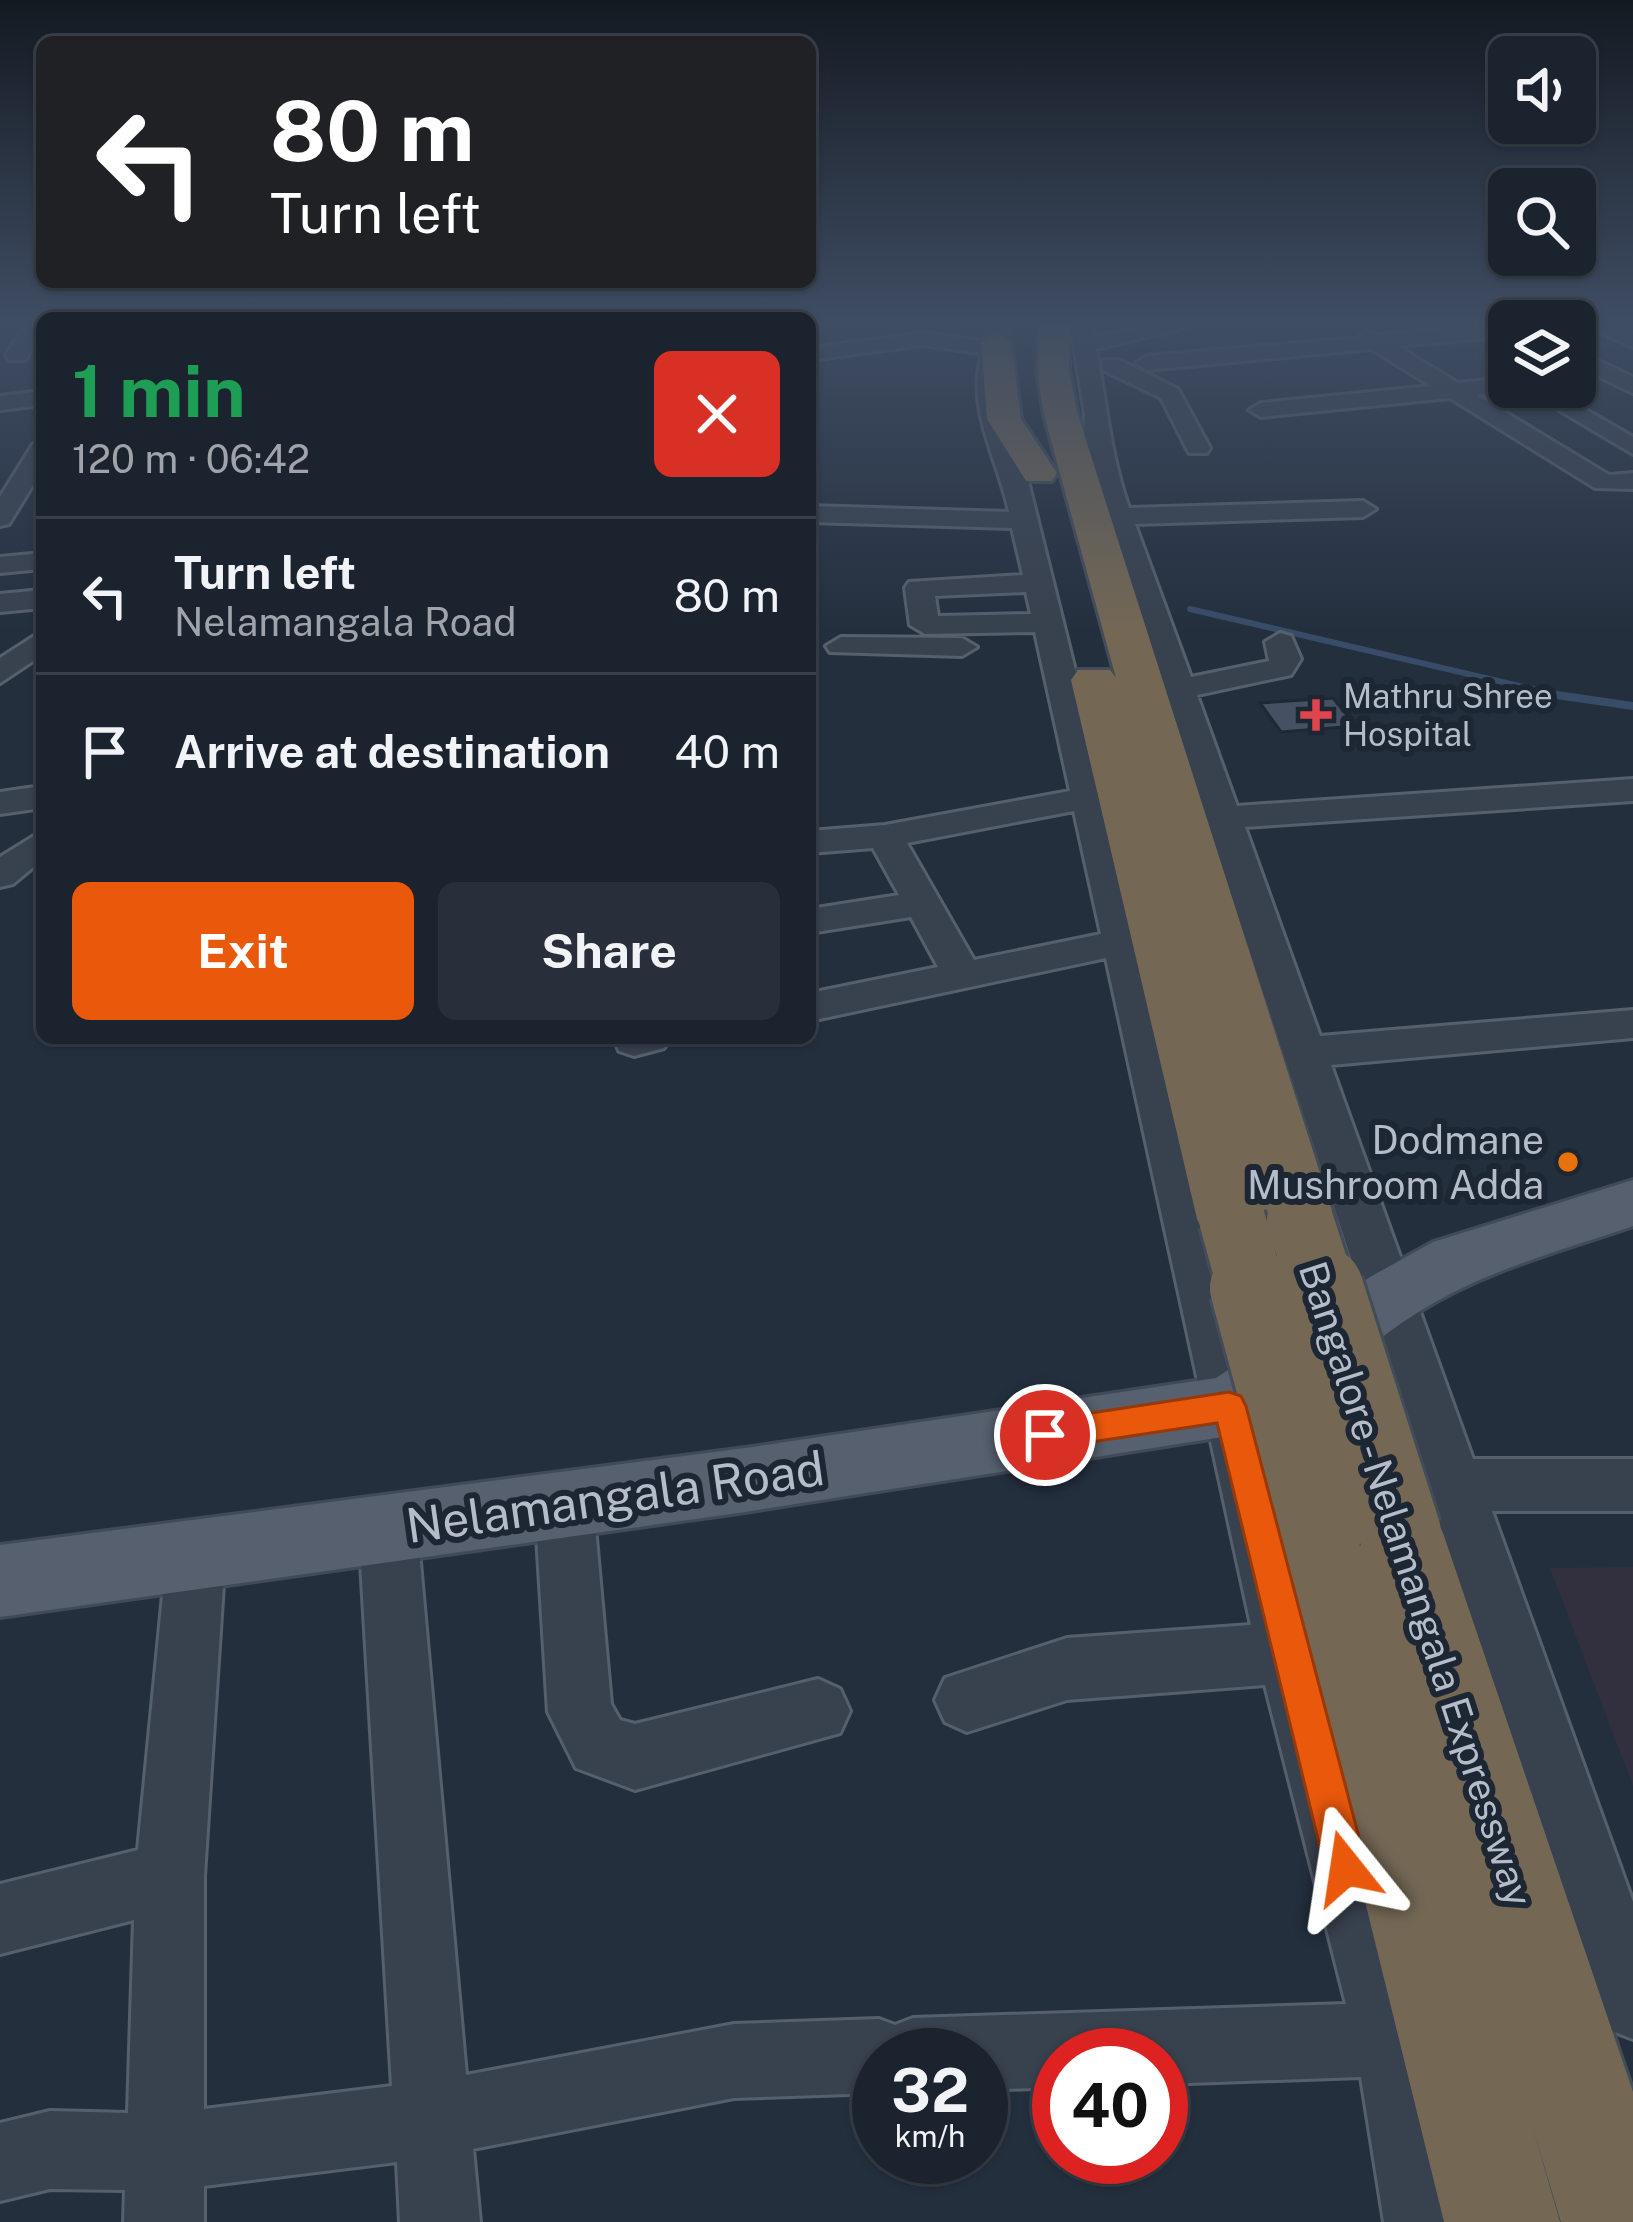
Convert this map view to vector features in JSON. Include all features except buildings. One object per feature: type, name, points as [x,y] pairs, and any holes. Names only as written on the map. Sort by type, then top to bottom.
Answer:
[{"type":"highway","points":[[1043,478],[1076,424]]},
{"type":"highway","name":"Bangalore - Nelamangala Expressway","points":[[1043,478],[1266,1219],[1392,1520],[1619,2222]]},
{"type":"highway","name":"Bangalore - Nelamangala Expressway","points":[[1392,1520],[1502,2222]]},
{"type":"main road","points":[[1229,1406],[1310,1357],[1393,1295],[1454,1260],[1633,1202]]},
{"type":"main road","name":"Nelamangala Road","points":[[0,1581],[564,1505],[1229,1406]]},
{"type":"street","points":[[992,424],[1012,469],[1043,478]]},
{"type":"street","points":[[1097,424],[1096,448],[1393,1295],[1392,1520],[1633,2003]]},
{"type":"street","points":[[1185,424],[1198,448]]},
{"type":"street","points":[[1508,424],[1604,483],[1633,481]]},
{"type":"street","points":[[1593,424],[1633,447]]},
{"type":"street","points":[[0,518],[36,459]]},
{"type":"street","points":[[816,513],[1043,478]]},
{"type":"street","points":[[1043,478],[1038,584],[1288,1653],[1392,2039],[1424,2222]]},
{"type":"street","points":[[1120,516],[1363,509]]},
{"type":"street","points":[[0,565],[36,562]]},
{"type":"street","points":[[1038,584],[919,588],[925,625],[1052,635]]},
{"type":"street","points":[[0,603],[36,599]]},
{"type":"street","points":[[841,646],[1052,635]]},
{"type":"street","points":[[0,648],[36,642]]},
{"type":"street","points":[[1180,689],[1280,668],[1286,659],[1280,642]]},
{"type":"street","points":[[0,674],[36,644]]},
{"type":"street","points":[[1225,818],[1633,790]]},
{"type":"street","points":[[0,803],[36,798]]},
{"type":"street","points":[[816,842],[885,836],[1090,799]]},
{"type":"street","points":[[885,836],[965,979]]},
{"type":"street","points":[[1,874],[36,847]]},
{"type":"street","points":[[816,920],[920,904]]},
{"type":"street","points":[[816,1006],[965,979],[1123,942]]},
{"type":"street","points":[[1306,1052],[1633,1024]]},
{"type":"street","points":[[1392,1520],[1633,1485]]},
{"type":"street","points":[[564,1505],[580,1712],[599,1745],[635,1757],[818,1711]]},
{"type":"street","points":[[388,1528],[440,2222]]},
{"type":"street","points":[[164,2187],[170,1876],[196,1554]]},
{"type":"street","points":[[967,1700],[1067,1669],[1288,1653]]},
{"type":"street","points":[[0,1919],[170,1876]]},
{"type":"street","points":[[1008,2052],[1392,2039]]},
{"type":"street","points":[[0,2162],[50,2150],[164,2187],[433,2119],[734,2061],[852,2057]]},
{"type":"shaded area","points":[[1633,1567],[1633,1786],[1550,1568]]},
{"type":"waterway","points":[[1190,609],[1560,695]]},
{"type":"waterway","points":[[1560,695],[1633,706]]},
{"type":"waterway","points":[[1560,695],[1571,698]]},
{"type":"place","name":"Mathru Shree Hospital","points":[[1316,715]]},
{"type":"place","name":"Dodmane Mushroom Adda","points":[[1568,1162]]},
{"type":"route","points":[[1045,1435],[1229,1406],[1346,1868]]}]
